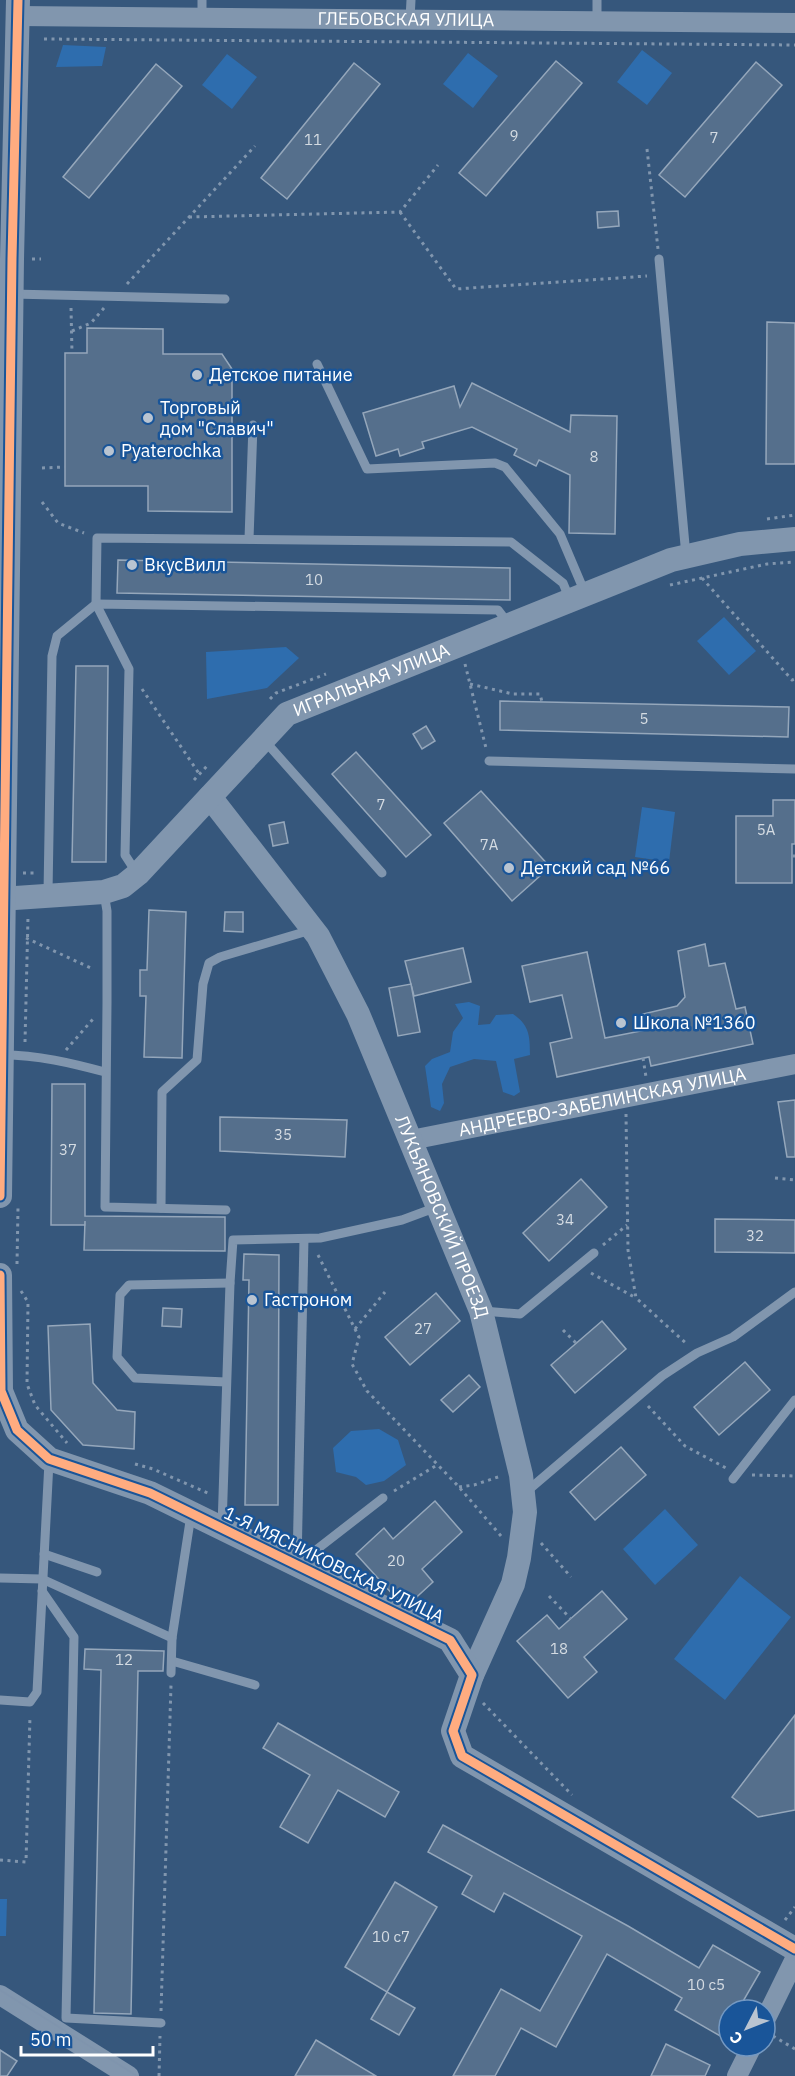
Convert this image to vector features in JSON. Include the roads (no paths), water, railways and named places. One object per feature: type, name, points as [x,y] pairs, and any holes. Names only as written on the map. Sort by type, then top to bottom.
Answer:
[{"type":"street","name":"ГЛЕБОВСКАЯ УЛИЦА","points":[[12,10],[411,10],[597,21],[795,22]]},
{"type":"street","points":[[9,1197],[14,1055],[2,899],[12,10]]},
{"type":"street","name":"ИГРАЛЬНАЯ УЛИЦА","points":[[2,899],[104,892],[123,886],[138,874],[287,714],[462,655],[509,624],[686,556],[740,544],[795,539]]},
{"type":"street","name":"ЛУКЬЯНОВСКИЙ ПРОЕЗД","points":[[210,797],[313,929],[358,1014],[481,1311],[522,1485],[525,1512],[513,1584],[470,1683]]},
{"type":"street","name":"АНДРЕЕВО-ЗАБЕЛИНСКАЯ УЛИЦА","points":[[411,1140],[795,1064]]},
{"type":"street","name":"1-Я МЯСНИКОВСКАЯ УЛИЦА","points":[[12,1276],[1,1334],[1,1391],[17,1430],[48,1459],[150,1493],[450,1640],[470,1683]]},
{"type":"street","points":[[470,1683],[453,1731],[462,1756],[795,1949]]},
{"type":"street","points":[[777,2001],[795,1959]]},
{"type":"street","points":[[0,1995],[129,2076]]},
{"type":"street","points":[[737,2076],[746,2058]]},
{"type":"lane","points":[[597,0],[597,21]]},
{"type":"lane","points":[[659,259],[686,556]]},
{"type":"lane","points":[[8,285],[114,297],[225,299]]},
{"type":"lane","points":[[317,364],[367,469],[495,463],[505,467],[560,534],[578,597]]},
{"type":"lane","points":[[249,539],[253,425]]},
{"type":"lane","points":[[138,874],[125,855],[129,669],[96,604],[97,538],[511,542],[578,597]]},
{"type":"lane","points":[[48,896],[52,656],[57,636],[96,604],[498,610],[509,624]]},
{"type":"lane","points":[[263,738],[382,873]]},
{"type":"lane","points":[[489,761],[795,769]]},
{"type":"lane","points":[[104,892],[107,1003],[105,1208],[226,1210]]},
{"type":"lane","points":[[161,1208],[162,1092],[197,1060],[203,984],[209,963],[220,957],[313,929]]},
{"type":"lane","points":[[14,1055],[57,1060],[105,1072]]},
{"type":"lane","points":[[222,1529],[233,1240],[320,1238],[402,1220],[437,1207]]},
{"type":"lane","points":[[297,1565],[304,1239]]},
{"type":"lane","points":[[481,1311],[520,1314],[594,1253]]},
{"type":"lane","points":[[226,1382],[135,1378],[117,1358],[120,1295],[129,1285],[230,1283]]},
{"type":"lane","points":[[522,1485],[662,1376],[697,1353],[733,1337],[795,1292]]},
{"type":"lane","points":[[734,1476],[795,1401]]},
{"type":"lane","points":[[0,1700],[30,1702],[37,1692],[48,1459]]},
{"type":"lane","points":[[297,1565],[383,1498]]},
{"type":"lane","points":[[171,1673],[172,1638],[191,1514]]},
{"type":"lane","points":[[44,1554],[97,1572]]},
{"type":"lane","points":[[0,1578],[42,1579],[172,1638]]},
{"type":"lane","points":[[42,1591],[74,1637],[66,2018],[161,2023]]},
{"type":"lane","points":[[171,1662],[255,1685]]},
{"type":"tram line","points":[[0,1990],[137,2076]]},
{"type":"place","name":"Детское питание","points":[[197,375]]},
{"type":"place","name":"Торговый дом \"Славич\"","points":[[148,418]]},
{"type":"place","name":"Pyaterochka","points":[[109,451]]},
{"type":"place","name":"ВкусВилл","points":[[132,565]]},
{"type":"place","name":"Детский сад №66","points":[[509,868]]},
{"type":"place","name":"Школа №1360","points":[[621,1023]]},
{"type":"place","name":"Гастроном","points":[[252,1300]]}]
